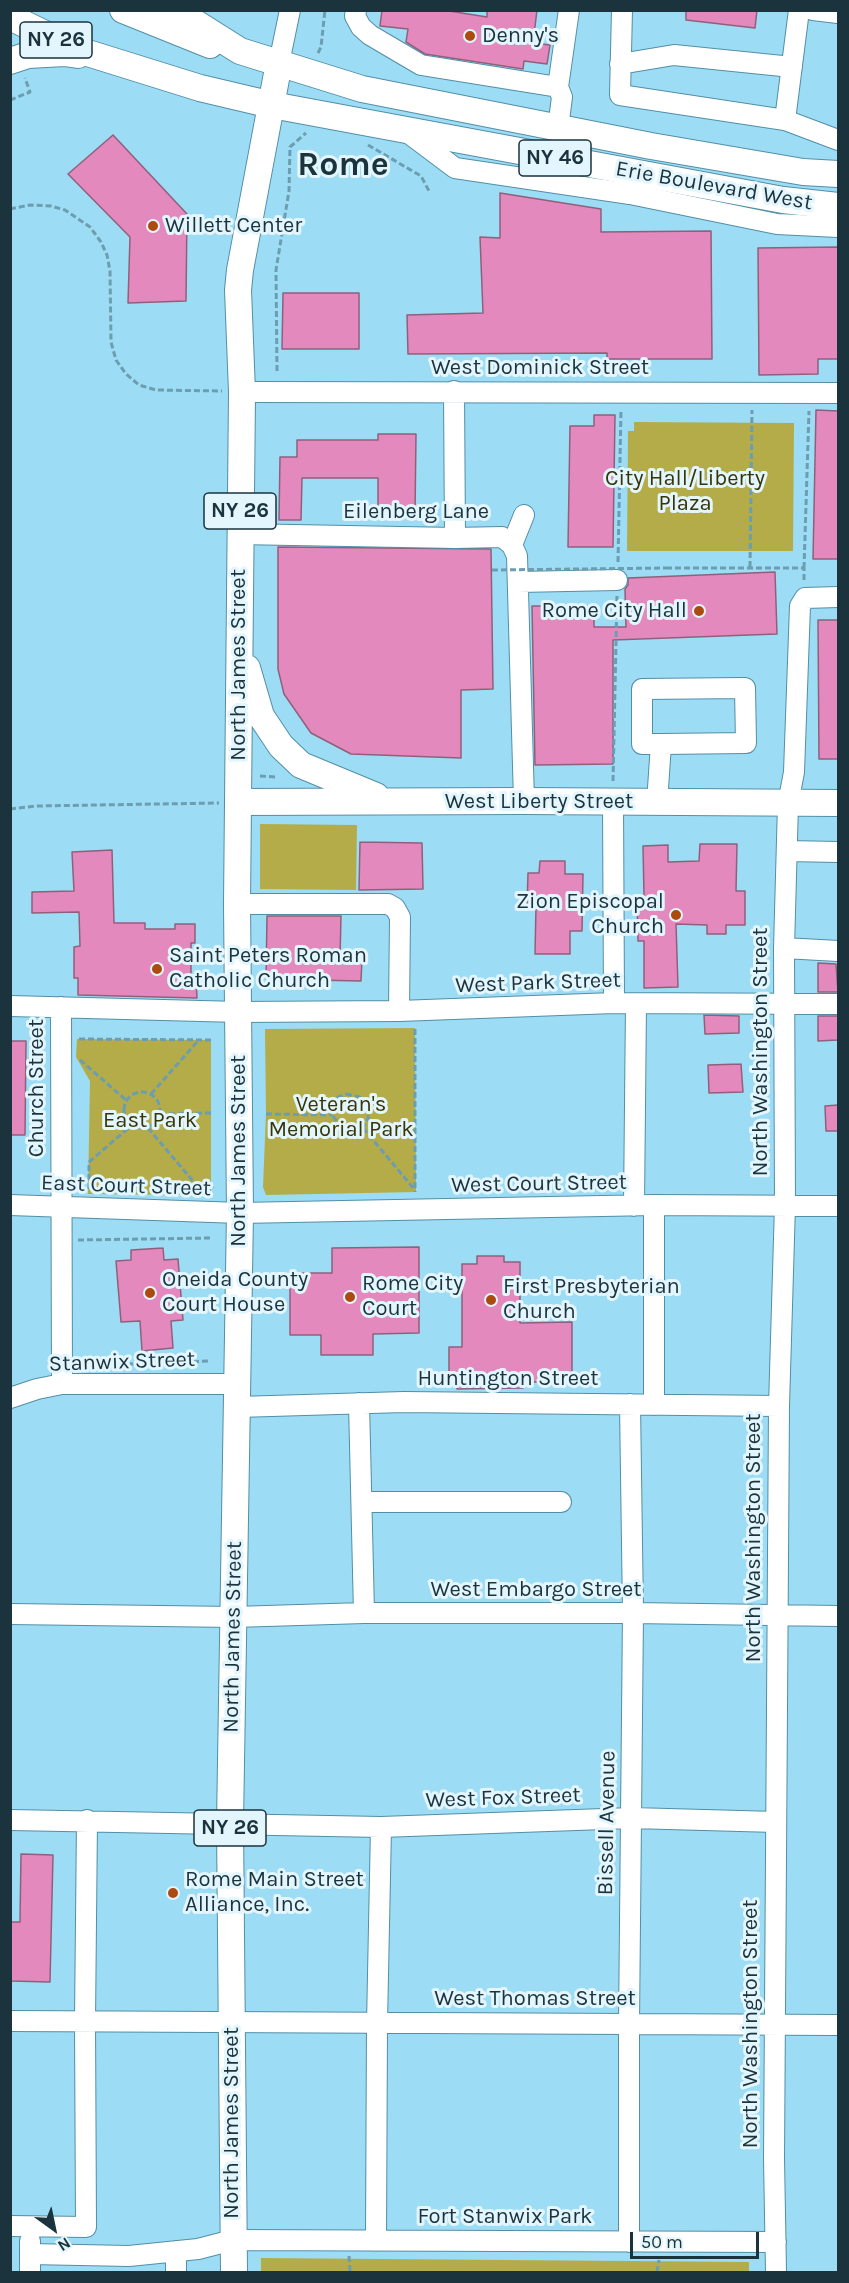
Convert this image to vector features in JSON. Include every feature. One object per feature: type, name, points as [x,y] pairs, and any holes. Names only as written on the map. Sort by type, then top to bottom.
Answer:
[{"type":"main road","points":[[123,10],[202,43],[240,51]]},
{"type":"main road","points":[[175,10],[240,51]]},
{"type":"main road","name":"NY 26","points":[[10,18],[78,50],[200,88],[272,105],[279,63]]},
{"type":"main road","name":"Erie Boulevard West","points":[[240,51],[362,89],[558,128],[803,172],[838,174]]},
{"type":"main road","points":[[10,61],[28,55],[64,53],[104,58]]},
{"type":"main road","name":"Erie Boulevard West","points":[[272,105],[783,200],[838,206]]},
{"type":"main road","name":"North James Street","points":[[234,2272],[230,1823],[240,1213],[237,904],[242,392],[238,290],[272,105]]},
{"type":"main road","points":[[240,629],[248,672],[261,716],[281,746],[301,765],[390,802]]},
{"type":"main road","name":"West Liberty Street","points":[[239,802],[838,803]]},
{"type":"street","points":[[279,63],[290,10]]},
{"type":"street","points":[[356,10],[355,16],[361,27],[370,35],[421,65],[558,87]]},
{"type":"street","points":[[558,128],[562,97],[558,87],[569,10]]},
{"type":"street","points":[[622,10],[620,95],[785,120],[838,140]]},
{"type":"street","points":[[785,120],[799,10]]},
{"type":"street","points":[[813,10],[838,13]]},
{"type":"street","points":[[620,64],[674,55],[792,67]]},
{"type":"street","points":[[405,130],[455,168],[630,194],[777,224],[838,227]]},
{"type":"street","points":[[454,391],[455,538]]},
{"type":"street","name":"West Dominick Street","points":[[242,392],[838,393]]},
{"type":"street","points":[[512,544],[524,515]]},
{"type":"street","name":"Eilenberg Lane","points":[[239,534],[502,537],[512,544],[517,556],[524,801]]},
{"type":"street","points":[[518,582],[617,580]]},
{"type":"street","points":[[805,598],[838,597]]},
{"type":"street","name":"North Washington Street","points":[[776,2272],[775,2025],[779,1406],[785,1204],[784,948],[788,804],[794,770],[800,606],[805,598]]},
{"type":"street","points":[[745,688],[746,743],[661,744],[642,744],[642,689],[745,688]]},
{"type":"street","points":[[657,803],[661,744]]},
{"type":"street","points":[[613,802],[614,1003]]},
{"type":"street","points":[[787,851],[838,852]]},
{"type":"street","points":[[237,904],[387,904],[395,908],[400,917],[399,1011]]},
{"type":"street","points":[[784,948],[838,951]]},
{"type":"street","name":"West Park Street","points":[[10,1006],[239,1012],[399,1011],[614,1003],[838,1004]]},
{"type":"street","points":[[634,1206],[636,1004]]},
{"type":"street","name":"Church Street","points":[[61,1007],[62,1384]]},
{"type":"street","name":"East Court Street","points":[[10,1205],[240,1213]]},
{"type":"street","points":[[654,1205],[654,1405]]},
{"type":"street","name":"West Court Street","points":[[240,1213],[654,1205],[838,1206]]},
{"type":"street","name":"Stanwix Street","points":[[10,1398],[62,1384],[237,1395]]},
{"type":"street","name":"Huntington Street","points":[[237,1395],[359,1403],[779,1406]]},
{"type":"street","points":[[359,1403],[364,1613]]},
{"type":"street","name":"Bissell Avenue","points":[[629,2242],[628,2024],[633,1613],[630,1404]]},
{"type":"street","points":[[363,1502],[561,1502]]},
{"type":"street","name":"West Embargo Street","points":[[10,1614],[234,1617],[364,1613],[633,1613],[778,1617],[838,1616]]},
{"type":"street","name":"West Fox Street","points":[[10,1820],[381,1827],[632,1818],[777,1822]]},
{"type":"street","points":[[30,2263],[20,2226],[86,2227],[87,1820]]},
{"type":"street","points":[[376,2241],[381,1827]]},
{"type":"street","name":"West Thomas Street","points":[[10,2021],[838,2025]]},
{"type":"street","name":"Fort Stanwix Park","points":[[30,2263],[198,2249],[233,2240],[776,2242]]},
{"type":"street","points":[[176,2251],[176,2272]]},
{"type":"path","points":[[315,59],[321,47],[325,10]]},
{"type":"path","points":[[277,371],[276,270],[289,191],[290,147],[304,133],[315,134]]},
{"type":"path","points":[[367,145],[421,176],[429,191]]},
{"type":"path","points":[[10,209],[30,205],[51,206],[65,210],[90,226],[107,255],[110,271],[111,342],[116,360],[126,374],[139,385],[156,390],[242,392]]},
{"type":"path","points":[[750,567],[753,392]]},
{"type":"path","points":[[805,598],[810,392]]},
{"type":"path","points":[[492,570],[804,568]]},
{"type":"path","points":[[259,776],[276,777],[282,773]]},
{"type":"path","points":[[274,784],[276,777]]},
{"type":"path","points":[[10,809],[37,806],[239,802]]},
{"type":"path","points":[[415,1028],[416,1192]]},
{"type":"path","points":[[76,1048],[77,1039],[211,1040]]},
{"type":"path","points":[[151,1094],[199,1040]]},
{"type":"path","points":[[76,1057],[126,1100]]},
{"type":"path","points":[[134,1093],[151,1094],[160,1105],[160,1114],[156,1122],[148,1127],[139,1128],[132,1125],[124,1113],[126,1100],[134,1093]]},
{"type":"path","points":[[346,1094],[360,1097],[369,1109],[368,1119],[363,1128],[354,1131],[343,1129],[332,1115],[331,1109],[335,1098],[346,1094]]},
{"type":"path","points":[[160,1114],[211,1113]]},
{"type":"path","points":[[266,1113],[332,1115]]},
{"type":"path","points":[[88,1194],[89,1162],[132,1125]]},
{"type":"path","points":[[148,1127],[205,1196]]},
{"type":"path","points":[[363,1128],[416,1192]]},
{"type":"path","points":[[205,1196],[213,1186]]},
{"type":"path","points":[[405,1192],[416,1192]]},
{"type":"path","points":[[193,1196],[205,1196]]},
{"type":"path","points":[[76,1240],[210,1239]]},
{"type":"path","points":[[130,1364],[211,1361]]},
{"type":"path","points":[[349,2254],[350,2272]]},
{"type":"path","points":[[657,2272],[659,2255]]},
{"type":"green space","name":"City Hall/Liberty Plaza","points":[[634,422],[794,423],[793,551],[627,551],[628,431],[634,431]]},
{"type":"green space","points":[[260,824],[357,825],[356,890],[260,889]]},
{"type":"green space","name":"Veteran's Memorial Park","points":[[415,1028],[416,1192],[266,1195],[263,1187],[266,1113],[265,1029]]},
{"type":"green space","name":"East Park","points":[[77,1039],[211,1040],[211,1195],[88,1194],[90,1081],[76,1057]]},
{"type":"green space","points":[[261,2258],[749,2262],[749,2272],[261,2272]]},
{"type":"building","name":"Denny's","points":[[382,10],[443,10],[487,17],[487,10],[537,10],[533,43],[550,45],[547,64],[524,61],[523,69],[425,54],[406,42],[408,29],[380,26]]},
{"type":"building","points":[[686,10],[757,10],[755,28],[686,20]]},
{"type":"building","name":"Willett Center","points":[[113,135],[187,214],[186,301],[128,303],[130,237],[68,174]]},
{"type":"building","points":[[500,193],[601,209],[601,232],[711,231],[712,359],[607,359],[607,353],[408,354],[407,315],[483,313],[480,237],[500,238]]},
{"type":"building","points":[[838,247],[838,359],[818,359],[818,374],[759,375],[758,248]]},
{"type":"building","points":[[283,293],[359,293],[359,349],[282,349]]},
{"type":"building","points":[[816,410],[838,411],[838,559],[813,559]]},
{"type":"building","points":[[594,415],[615,415],[613,547],[568,547],[570,426],[594,426]]},
{"type":"building","points":[[378,434],[416,434],[415,515],[378,514],[378,478],[302,478],[301,520],[279,520],[280,457],[297,457],[297,440],[378,440]]},
{"type":"building","points":[[278,547],[491,549],[493,689],[461,690],[461,758],[351,754],[311,733],[284,694],[278,669]]},
{"type":"building","points":[[775,572],[777,634],[613,640],[613,764],[535,765],[532,606],[594,606],[594,627],[626,627],[625,589],[628,585],[628,578]]},
{"type":"building","points":[[818,620],[838,620],[838,759],[819,759]]},
{"type":"building","points":[[360,842],[422,843],[423,889],[359,890]]},
{"type":"building","points":[[700,844],[737,844],[736,891],[745,891],[745,925],[726,925],[726,934],[707,934],[707,925],[676,924],[678,987],[644,988],[644,941],[638,941],[637,896],[644,896],[643,846],[668,845],[668,862],[699,861]]},
{"type":"building","points":[[112,850],[114,923],[145,923],[145,929],[175,929],[175,924],[195,924],[195,943],[191,943],[191,978],[196,978],[197,998],[78,995],[78,978],[74,978],[74,947],[80,946],[79,912],[32,913],[32,892],[74,891],[72,852]]},
{"type":"building","points":[[540,861],[565,861],[565,874],[583,874],[582,931],[570,931],[570,954],[535,954],[536,907],[527,907],[528,873],[539,873]]},
{"type":"building","points":[[267,916],[341,916],[340,958],[362,959],[361,981],[266,979]]},
{"type":"building","points":[[818,963],[836,964],[838,992],[818,992]]},
{"type":"building","points":[[704,1015],[739,1016],[739,1033],[705,1034]]},
{"type":"building","points":[[818,1016],[838,1016],[838,1040],[818,1041]]},
{"type":"building","points":[[10,1041],[26,1041],[25,1135],[10,1135]]},
{"type":"building","points":[[741,1064],[743,1092],[709,1093],[708,1065]]},
{"type":"building","points":[[838,1105],[838,1131],[826,1131],[825,1106]]},
{"type":"building","points":[[419,1247],[419,1333],[373,1334],[373,1355],[321,1355],[321,1335],[290,1335],[290,1273],[332,1273],[332,1248]]},
{"type":"building","name":"Oneida County Court House","points":[[163,1248],[164,1260],[178,1259],[183,1320],[171,1321],[173,1348],[142,1351],[140,1321],[121,1322],[116,1261],[131,1260],[131,1250]]},
{"type":"building","name":"First Presbyterian Church","points":[[477,1256],[504,1256],[504,1262],[520,1262],[520,1323],[572,1322],[572,1382],[523,1382],[523,1388],[457,1389],[457,1383],[449,1384],[449,1347],[462,1347],[462,1264],[477,1264]]},
{"type":"building","points":[[21,1854],[53,1855],[50,1982],[10,1981],[10,1922],[20,1922]]},
{"type":"place","name":"Denny's","points":[[470,36]]},
{"type":"place","name":"Willett Center","points":[[153,226]]},
{"type":"place","name":"Rome City Hall","points":[[699,611]]},
{"type":"place","name":"Zion Episcopal Church","points":[[676,915]]},
{"type":"place","name":"Saint Peters Roman Catholic Church","points":[[157,969]]},
{"type":"place","name":"Oneida County Court House","points":[[150,1293]]},
{"type":"place","name":"Rome City Court","points":[[350,1297]]},
{"type":"place","name":"First Presbyterian Church","points":[[491,1300]]},
{"type":"place","name":"Rome Main Street Alliance, Inc.","points":[[173,1893]]},
{"type":"district","name":"Rome","points":[[343,165]]}]
